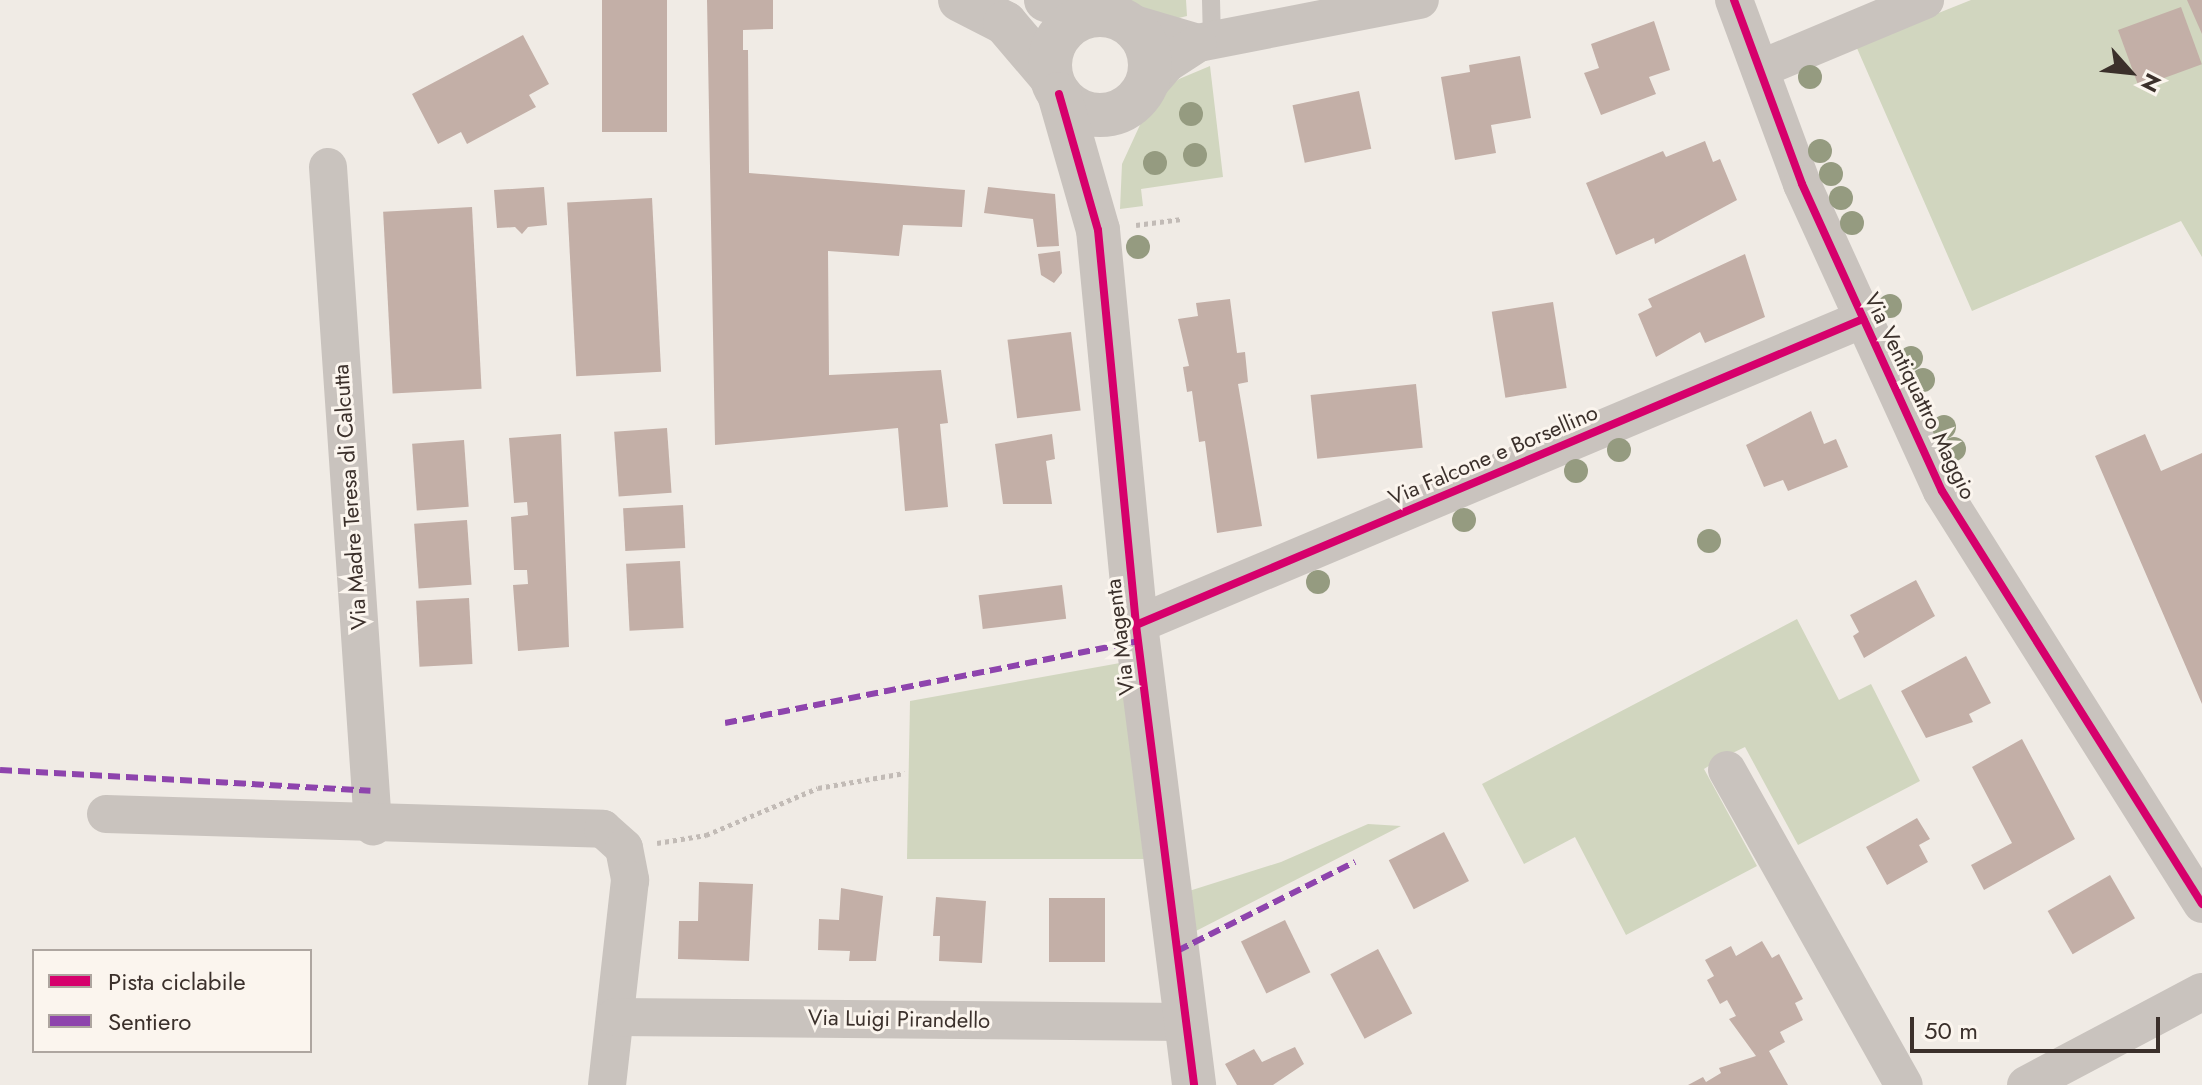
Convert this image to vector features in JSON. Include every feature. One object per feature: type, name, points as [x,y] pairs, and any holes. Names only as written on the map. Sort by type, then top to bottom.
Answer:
[{"type":"street","points":[[960,0],[1005,23],[1055,86],[1083,113],[1099,116],[1136,100],[1166,64],[1205,41],[1420,0]]},
{"type":"street","points":[[1046,0],[1205,41]]},
{"type":"street","name":"Via Ventiquattro Maggio","points":[[1734,0],[1802,184],[1942,491],[2201,899]]},
{"type":"street","points":[[1760,69],[1925,0]]},
{"type":"street","points":[[1092,15],[1118,19],[1147,46],[1149,77],[1107,164],[1098,230],[1055,86],[1052,52],[1063,31],[1092,15]]},
{"type":"street","name":"Via Madre Teresa di Calcutta","points":[[328,167],[373,826]]},
{"type":"street","name":"Via Magenta","points":[[1098,230],[1136,625],[1194,1085]]},
{"type":"street","name":"Via Falcone e Borsellino","points":[[1136,625],[1863,319]]},
{"type":"street","points":[[1727,770],[1904,1085]]},
{"type":"street","points":[[106,814],[373,826],[603,829],[624,848],[630,880],[607,1085]]},
{"type":"street","points":[[2026,1085],[2202,992]]},
{"type":"street","name":"Via Luigi Pirandello","points":[[615,1017],[1184,1022]]},
{"type":"lane","points":[[1205,41],[1211,0]]},
{"type":"path","points":[[1098,230],[1182,219]]},
{"type":"path","points":[[624,848],[706,835],[818,788],[905,773]]},
{"type":"green space","points":[[1109,0],[1186,0],[1187,16],[1166,21]]},
{"type":"green space","points":[[1971,0],[2202,0],[2202,257],[2181,221],[1972,311],[1856,46]]},
{"type":"green space","points":[[1210,66],[1223,177],[1141,189],[1143,206],[1120,209],[1122,164],[1151,101],[1179,79]]},
{"type":"green space","points":[[1797,619],[1839,700],[1871,684],[1920,781],[1798,845],[1745,747],[1718,760],[1704,769],[1757,866],[1626,935],[1575,837],[1524,864],[1482,784]]},
{"type":"green space","points":[[1120,663],[1144,859],[907,859],[910,701]]},
{"type":"green space","points":[[1368,824],[1401,826],[1192,933],[1189,891],[1281,862]]},
{"type":"building","points":[[602,0],[667,0],[667,132],[602,132]]},
{"type":"building","points":[[707,0],[773,0],[773,29],[743,30],[743,50],[748,50],[749,173],[965,190],[962,227],[903,225],[899,256],[828,251],[829,375],[941,370],[948,423],[940,424],[948,507],[905,511],[898,428],[715,445]]},
{"type":"building","points":[[2187,0],[2202,0],[2202,34]]},
{"type":"building","points":[[2181,7],[2202,64],[2139,87],[2118,30]]},
{"type":"building","points":[[1654,21],[1670,70],[1649,77],[1656,94],[1601,115],[1584,73],[1599,68],[1591,44]]},
{"type":"building","points":[[523,35],[549,84],[529,95],[536,107],[467,144],[461,132],[438,144],[412,94]]},
{"type":"building","points":[[1520,56],[1531,118],[1491,125],[1496,153],[1455,160],[1441,77],[1470,72],[1469,65]]},
{"type":"building","points":[[1359,91],[1371,149],[1305,163],[1292,105]]},
{"type":"building","points":[[1705,141],[1713,162],[1720,159],[1737,200],[1655,244],[1654,238],[1616,255],[1586,183],[1663,151],[1666,157]]},
{"type":"building","points":[[544,187],[547,225],[528,227],[522,234],[515,227],[497,228],[494,190]]},
{"type":"building","points":[[988,187],[1055,194],[1059,246],[1037,247],[1033,219],[984,213]]},
{"type":"building","points":[[652,198],[661,372],[576,376],[567,202]]},
{"type":"building","points":[[472,207],[482,389],[393,393],[383,212]]},
{"type":"building","points":[[1060,251],[1062,273],[1054,283],[1041,275],[1038,254]]},
{"type":"building","points":[[1745,254],[1765,317],[1705,343],[1700,332],[1656,357],[1638,314],[1652,307],[1648,299]]},
{"type":"building","points":[[1230,299],[1237,353],[1245,352],[1248,382],[1238,384],[1262,526],[1217,533],[1205,441],[1199,442],[1192,391],[1187,392],[1183,367],[1189,366],[1178,319],[1198,316],[1196,303]]},
{"type":"building","points":[[1553,302],[1567,388],[1505,398],[1492,312]]},
{"type":"building","points":[[1071,332],[1081,410],[1017,418],[1007,340]]},
{"type":"building","points":[[1416,384],[1423,448],[1317,459],[1311,395]]},
{"type":"building","points":[[1811,411],[1824,444],[1836,439],[1848,467],[1788,491],[1783,480],[1764,487],[1746,445]]},
{"type":"building","points":[[667,428],[672,493],[619,497],[614,432]]},
{"type":"building","points":[[561,434],[569,647],[518,651],[513,585],[528,584],[527,570],[514,570],[511,517],[528,515],[527,502],[514,503],[509,438]]},
{"type":"building","points":[[1052,434],[1055,459],[1046,461],[1052,504],[1003,504],[995,444]]},
{"type":"building","points":[[2145,434],[2161,471],[2202,453],[2202,704],[2095,456]]},
{"type":"building","points":[[464,440],[469,507],[417,510],[412,444]]},
{"type":"building","points":[[683,505],[685,548],[625,551],[623,508]]},
{"type":"building","points":[[467,520],[472,585],[419,589],[414,524]]},
{"type":"building","points":[[680,561],[684,628],[630,631],[626,564]]},
{"type":"building","points":[[1916,580],[1935,616],[1864,658],[1853,636],[1859,632],[1850,615]]},
{"type":"building","points":[[1062,585],[1066,619],[983,629],[979,595]]},
{"type":"building","points":[[469,598],[472,664],[420,667],[416,601]]},
{"type":"building","points":[[1966,656],[1991,703],[1969,714],[1973,722],[1926,738],[1901,691]]},
{"type":"building","points":[[2022,739],[2075,839],[1984,890],[1971,865],[2012,843],[1972,767]]},
{"type":"building","points":[[1917,818],[1930,839],[1919,845],[1928,862],[1887,885],[1866,847]]},
{"type":"building","points":[[1444,832],[1469,881],[1414,909],[1389,860]]},
{"type":"building","points":[[2110,875],[2135,918],[2073,954],[2048,911]]},
{"type":"building","points":[[699,882],[753,884],[749,961],[678,959],[679,921],[698,921]]},
{"type":"building","points":[[841,888],[883,896],[876,961],[849,961],[850,951],[818,950],[819,919],[839,920]]},
{"type":"building","points":[[936,897],[986,901],[982,963],[939,961],[940,936],[933,936]]},
{"type":"building","points":[[1049,898],[1105,898],[1105,962],[1049,962]]},
{"type":"building","points":[[1285,920],[1310,972],[1266,994],[1241,941]]},
{"type":"building","points":[[1762,941],[1772,958],[1779,954],[1803,999],[1795,1003],[1803,1020],[1780,1032],[1785,1042],[1769,1051],[1788,1085],[1688,1085],[1703,1077],[1706,1082],[1721,1073],[1719,1068],[1756,1056],[1729,1019],[1736,1016],[1727,1000],[1720,1004],[1707,980],[1714,976],[1705,960],[1731,946],[1736,956]]},
{"type":"building","points":[[1378,949],[1412,1013],[1365,1039],[1330,974]]},
{"type":"building","points":[[1295,1047],[1304,1064],[1273,1085],[1237,1085],[1225,1064],[1254,1049],[1262,1062]]},
{"type":"marked path","points":[[725,723],[1139,641]]},
{"type":"marked path","points":[[0,770],[370,791]]},
{"type":"marked path","points":[[1177,951],[1355,862]]},
{"type":"cycle path","points":[[1734,0],[1802,184],[1942,491],[2202,904]]},
{"type":"cycle path","points":[[1059,94],[1098,230],[1136,625],[1194,1085]]},
{"type":"cycle path","points":[[1136,625],[1863,319]]}]
